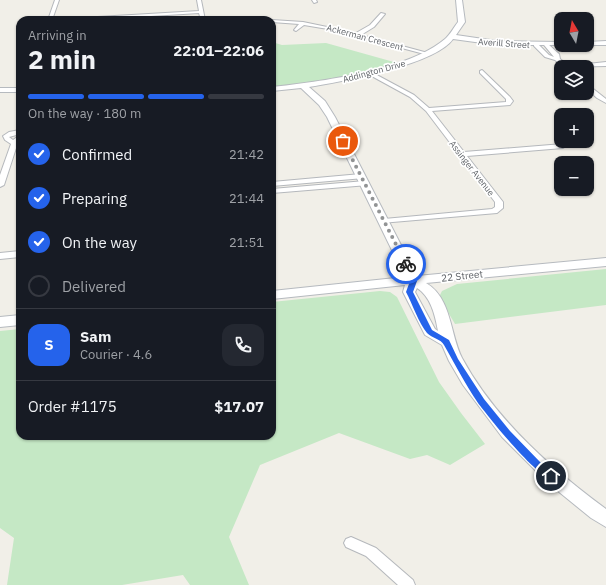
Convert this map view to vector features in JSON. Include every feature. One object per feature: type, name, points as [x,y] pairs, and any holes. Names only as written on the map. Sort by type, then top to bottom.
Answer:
[{"type":"street","points":[[51,16],[57,0]]},
{"type":"street","points":[[198,0],[202,16]]},
{"type":"street","name":"Addington Drive","points":[[276,89],[303,86],[370,74],[426,54],[452,37],[461,25],[463,10],[459,0]]},
{"type":"street","points":[[132,16],[201,12]]},
{"type":"street","points":[[357,35],[372,26],[383,14]]},
{"type":"street","name":"Ackerman Crescent","points":[[276,21],[303,23],[357,35],[426,54]]},
{"type":"street","points":[[296,30],[303,23]]},
{"type":"street","name":"Averill Street","points":[[452,37],[497,43],[554,44]]},
{"type":"street","points":[[594,40],[606,39]]},
{"type":"street","points":[[594,44],[606,43]]},
{"type":"street","points":[[536,45],[547,56],[557,59],[558,54],[546,45]]},
{"type":"street","points":[[594,65],[606,64]]},
{"type":"street","points":[[428,110],[508,104],[510,101],[508,98],[482,72]]},
{"type":"street","name":"Assinger Avenue","points":[[370,74],[412,96],[428,110],[499,202],[499,208],[485,212],[384,221]]},
{"type":"street","points":[[303,86],[328,112],[413,281],[409,292],[430,332],[446,341],[455,360],[481,401],[507,433],[539,466],[606,519]]},
{"type":"street","points":[[0,90],[16,90]]},
{"type":"street","points":[[594,92],[606,101]]},
{"type":"street","points":[[0,185],[14,143],[7,139],[6,136],[16,132]]},
{"type":"street","points":[[461,154],[554,147]]},
{"type":"street","points":[[276,184],[363,180]]},
{"type":"street","points":[[276,191],[363,180]]},
{"type":"street","points":[[0,256],[16,254]]},
{"type":"street","name":"22 Street","points":[[580,263],[606,257]]},
{"type":"street","name":"22 Street","points":[[276,295],[580,263],[606,262]]},
{"type":"street","points":[[0,322],[16,320]]},
{"type":"street","points":[[351,543],[371,552],[408,585]]},
{"type":"green space","points":[[276,43],[282,45],[326,43],[401,64],[365,75],[276,88]]},
{"type":"green space","points":[[606,269],[606,305],[455,324],[439,297],[442,291],[457,284]]},
{"type":"green space","points":[[380,291],[390,292],[397,297],[439,382],[485,444],[450,465],[427,455],[410,459],[339,433],[260,465],[229,537],[249,585],[190,585],[183,575],[122,585],[7,585],[14,538],[0,528],[0,331],[16,329],[16,440],[276,440],[276,302]]},
{"type":"way so far","points":[[343,141],[406,264]]},
{"type":"route","points":[[406,264],[413,281],[409,292],[430,332],[446,341],[455,360],[481,401],[507,433],[539,466],[551,476]]}]
